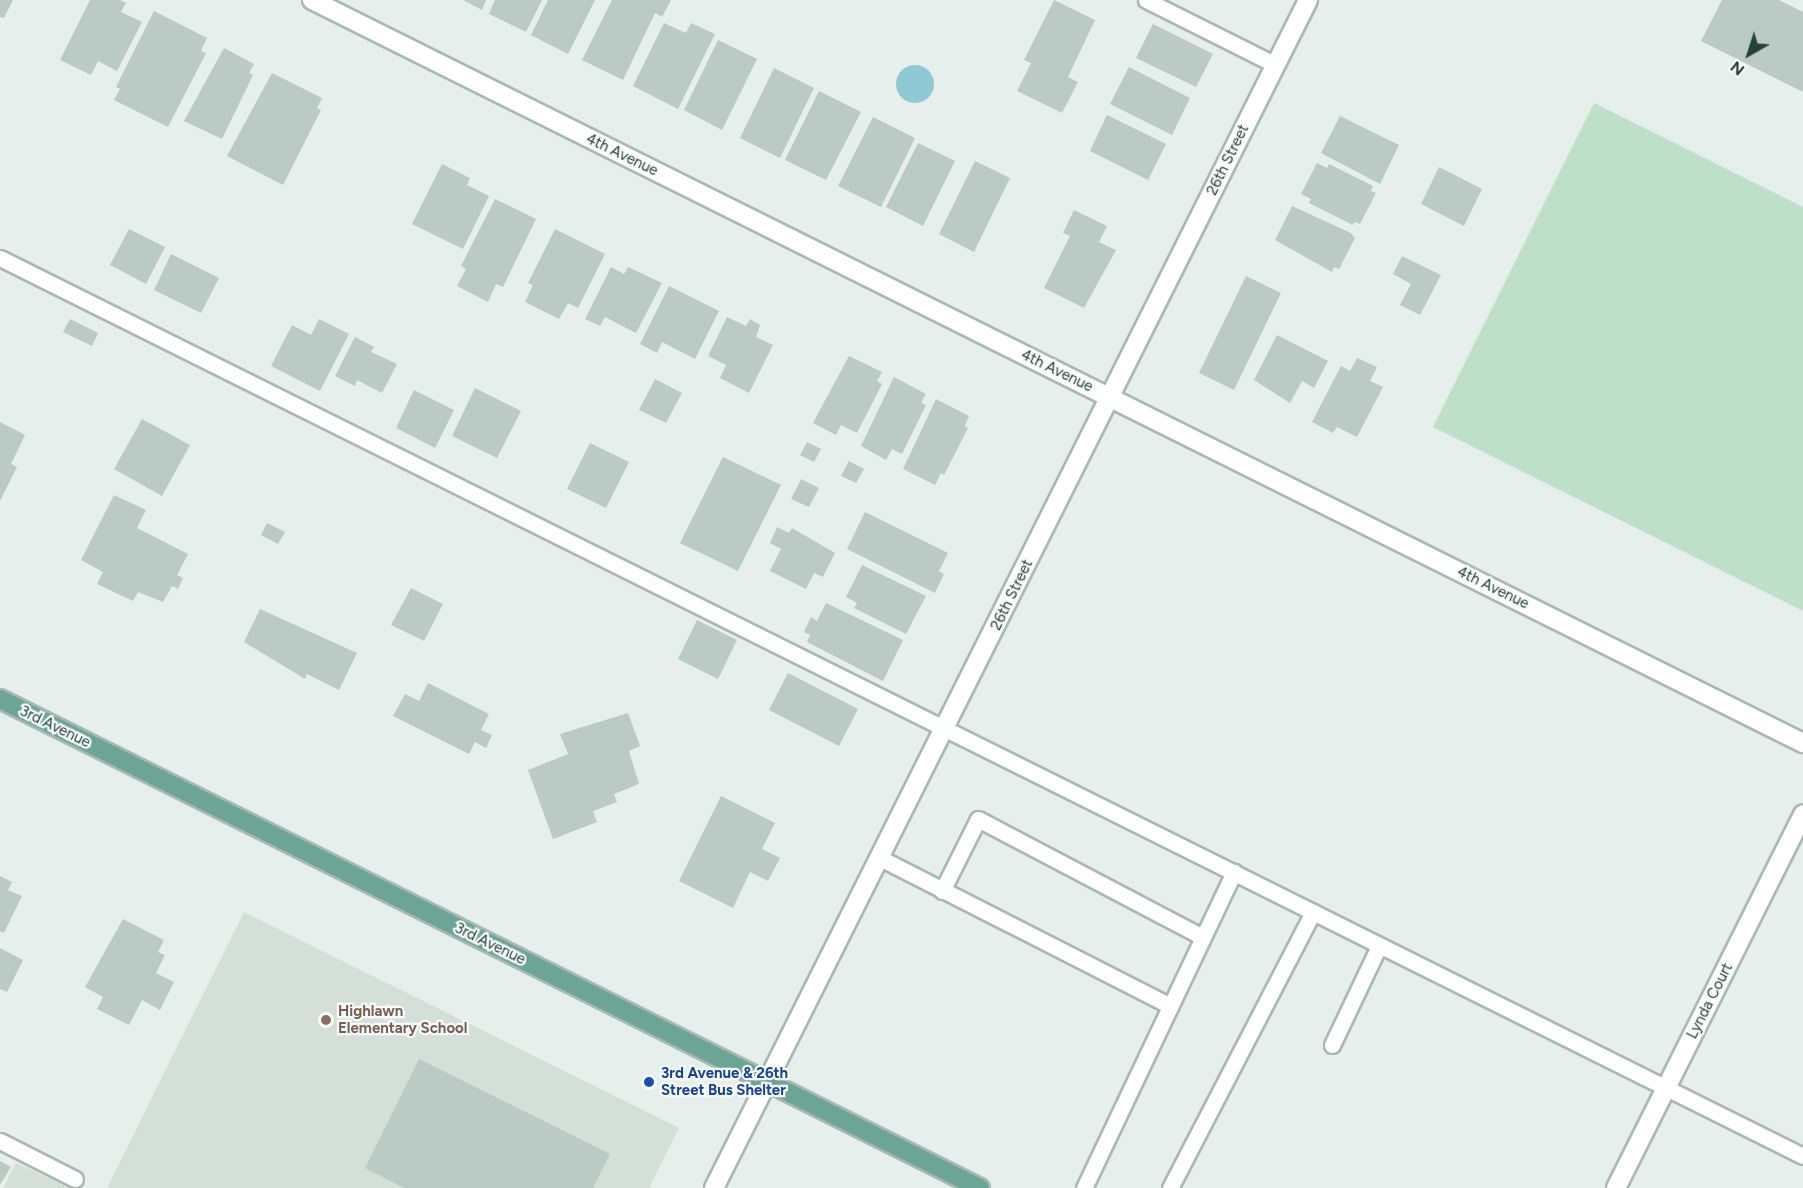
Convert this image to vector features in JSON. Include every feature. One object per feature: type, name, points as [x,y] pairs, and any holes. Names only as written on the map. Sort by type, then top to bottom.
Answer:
[{"type":"main road","name":"3rd Avenue","points":[[0,699],[980,1188]]},
{"type":"street","name":"4th Avenue","points":[[312,0],[347,8],[1110,398],[1803,742]]},
{"type":"street","name":"26th Street","points":[[714,1188],[766,1081],[946,729],[1275,65],[1301,2]]},
{"type":"street","name":"Lynda Court","points":[[1616,1188],[1803,814]]},
{"type":"lane","points":[[1146,0],[1275,65]]},
{"type":"lane","points":[[0,258],[1803,1156]]},
{"type":"lane","points":[[942,891],[978,819],[1203,937]]},
{"type":"lane","points":[[880,858],[1170,1006]]},
{"type":"lane","points":[[1084,1188],[1234,872]]},
{"type":"lane","points":[[1170,1188],[1313,912]]},
{"type":"lane","points":[[1332,1045],[1379,946]]},
{"type":"lane","points":[[0,1141],[75,1179]]},
{"type":"shaded area","name":"Highlawn Elementary School","points":[[244,912],[679,1128],[649,1188],[107,1188]]},
{"type":"shaded area","points":[[16,1163],[70,1188],[3,1188]]},
{"type":"green space","points":[[1594,103],[1803,207],[1803,611],[1433,427]]},
{"type":"water","points":[[915,65],[928,71],[934,84],[928,97],[915,103],[902,97],[896,84],[902,71]]},
{"type":"building","points":[[0,0],[13,0],[4,18],[0,17]]},
{"type":"building","points":[[90,0],[120,0],[126,3],[121,12],[142,22],[117,71],[98,61],[91,75],[60,60]]},
{"type":"building","points":[[463,0],[486,0],[482,10]]},
{"type":"building","points":[[495,0],[542,0],[526,32],[489,14]]},
{"type":"building","points":[[548,0],[595,0],[568,54],[531,35]]},
{"type":"building","points":[[612,0],[671,0],[662,17],[655,13],[623,80],[582,60]]},
{"type":"building","points":[[1054,0],[1095,20],[1068,77],[1078,82],[1062,113],[1017,91],[1031,63],[1024,60]]},
{"type":"building","points":[[1722,0],[1779,0],[1803,12],[1803,92],[1701,41]]},
{"type":"building","points":[[154,11],[207,38],[201,51],[206,53],[168,127],[114,100],[120,89],[116,87]]},
{"type":"building","points":[[664,23],[686,33],[691,23],[715,34],[678,109],[633,86]]},
{"type":"building","points":[[1153,24],[1213,54],[1196,87],[1136,58]]},
{"type":"building","points":[[718,40],[757,59],[722,130],[684,110]]},
{"type":"building","points":[[224,48],[254,64],[249,73],[253,75],[222,139],[184,121]]},
{"type":"building","points":[[1129,67],[1190,98],[1172,135],[1110,104]]},
{"type":"building","points":[[774,68],[814,88],[780,158],[740,138]]},
{"type":"building","points":[[272,73],[322,98],[317,108],[321,110],[283,185],[227,156]]},
{"type":"building","points":[[819,91],[861,112],[826,180],[785,160]]},
{"type":"building","points":[[1107,115],[1166,144],[1148,180],[1090,151]]},
{"type":"building","points":[[1340,116],[1399,145],[1380,184],[1321,153]]},
{"type":"building","points":[[873,117],[915,138],[881,207],[838,186]]},
{"type":"building","points":[[918,143],[955,161],[923,226],[886,207]]},
{"type":"building","points":[[975,161],[1010,178],[974,252],[939,234]]},
{"type":"building","points":[[1317,163],[1327,168],[1329,164],[1373,186],[1371,191],[1376,193],[1360,224],[1355,222],[1353,225],[1309,203],[1311,199],[1301,194]]},
{"type":"building","points":[[442,164],[470,178],[467,185],[489,196],[463,249],[412,224]]},
{"type":"building","points":[[1439,167],[1482,189],[1464,226],[1421,204]]},
{"type":"building","points":[[495,199],[536,219],[503,287],[496,284],[488,302],[457,286],[466,269],[461,266]]},
{"type":"building","points":[[1292,206],[1351,233],[1355,238],[1339,269],[1334,267],[1332,272],[1275,240]]},
{"type":"building","points":[[1074,210],[1107,226],[1099,242],[1116,250],[1084,308],[1044,288],[1070,236],[1063,233]]},
{"type":"building","points":[[129,229],[165,247],[146,284],[110,265]]},
{"type":"building","points":[[555,229],[605,254],[578,308],[568,303],[559,319],[525,302],[533,285],[528,283]]},
{"type":"building","points":[[171,254],[219,278],[201,313],[154,290]]},
{"type":"building","points":[[1402,256],[1441,275],[1420,315],[1400,305],[1411,284],[1393,274]]},
{"type":"building","points":[[611,267],[624,274],[628,267],[662,283],[636,333],[605,317],[600,326],[585,319]]},
{"type":"building","points":[[1246,276],[1281,293],[1234,390],[1199,373]]},
{"type":"building","points":[[669,286],[719,311],[695,359],[662,342],[657,353],[640,344]]},
{"type":"building","points":[[727,317],[746,326],[750,319],[760,325],[756,337],[773,345],[749,393],[720,378],[726,365],[708,356]]},
{"type":"building","points":[[70,319],[98,333],[92,346],[63,332]]},
{"type":"building","points":[[319,319],[349,334],[320,391],[271,366],[292,325],[311,335]]},
{"type":"building","points":[[1277,335],[1328,361],[1314,388],[1302,381],[1290,403],[1254,380]]},
{"type":"building","points":[[355,337],[374,347],[371,352],[397,364],[382,393],[357,380],[355,386],[335,376]]},
{"type":"building","points":[[849,356],[882,372],[877,381],[882,384],[857,433],[841,425],[836,435],[813,423]]},
{"type":"building","points":[[1357,358],[1377,367],[1370,381],[1383,387],[1357,437],[1337,427],[1333,433],[1312,422],[1341,366],[1350,371]]},
{"type":"building","points":[[894,377],[926,394],[921,403],[926,405],[902,454],[892,449],[886,460],[861,446]]},
{"type":"building","points":[[655,379],[682,393],[666,423],[639,410]]},
{"type":"building","points":[[475,388],[521,411],[497,458],[452,436]]},
{"type":"building","points":[[414,390],[454,410],[435,448],[396,428]]},
{"type":"building","points":[[936,399],[969,416],[965,426],[968,428],[944,475],[941,473],[935,485],[903,469]]},
{"type":"building","points":[[142,419],[190,445],[162,496],[114,469]]},
{"type":"building","points":[[0,422],[25,435],[11,464],[17,467],[0,501]]},
{"type":"building","points":[[807,442],[821,449],[814,462],[800,455]]},
{"type":"building","points":[[590,443],[629,462],[606,508],[567,489]]},
{"type":"building","points":[[723,457],[781,485],[738,571],[680,543]]},
{"type":"building","points":[[849,461],[864,469],[856,483],[841,476]]},
{"type":"building","points":[[801,479],[819,488],[809,507],[791,499]]},
{"type":"building","points":[[114,495],[146,510],[137,528],[188,554],[177,575],[183,578],[178,589],[172,586],[163,602],[138,592],[133,601],[97,584],[103,572],[81,560]]},
{"type":"building","points":[[865,512],[948,553],[939,571],[944,574],[935,593],[847,549]]},
{"type":"building","points":[[267,523],[285,532],[278,544],[261,535]]},
{"type":"building","points":[[777,527],[789,533],[792,528],[835,553],[823,577],[814,573],[806,589],[770,571],[781,549],[770,543]]},
{"type":"building","points":[[862,565],[926,596],[906,634],[854,608],[857,603],[846,597]]},
{"type":"building","points":[[411,588],[443,604],[424,641],[391,625]]},
{"type":"building","points":[[826,603],[903,640],[883,681],[807,642],[810,635],[804,632],[811,617],[817,621]]},
{"type":"building","points":[[260,609],[357,653],[339,690],[307,674],[305,679],[244,642]]},
{"type":"building","points":[[697,620],[737,640],[718,679],[678,659]]},
{"type":"building","points":[[788,673],[858,709],[839,746],[769,710]]},
{"type":"building","points":[[428,683],[489,714],[481,730],[492,735],[486,748],[475,742],[469,754],[393,716],[405,694],[419,701]]},
{"type":"building","points":[[628,713],[640,746],[629,751],[639,784],[614,794],[617,802],[593,811],[597,822],[553,839],[528,770],[568,754],[560,734]]},
{"type":"building","points":[[721,796],[775,823],[762,849],[780,858],[768,881],[750,872],[733,908],[679,881]]},
{"type":"building","points":[[0,876],[12,882],[8,890],[22,896],[4,933],[0,931]]},
{"type":"building","points":[[123,919],[164,940],[158,952],[165,955],[156,973],[174,982],[160,1010],[142,1000],[129,1025],[97,1009],[103,997],[85,987]]},
{"type":"building","points":[[0,948],[23,960],[7,992],[0,989]]},
{"type":"building","points":[[419,1059],[610,1154],[593,1188],[404,1188],[365,1168]]},
{"type":"building","points":[[0,1161],[11,1167],[0,1185]]},
{"type":"place","name":"Highlawn Elementary School","points":[[326,1020]]},
{"type":"place","name":"3rd Avenue & 26th Street Bus Shelter","points":[[649,1082]]}]
